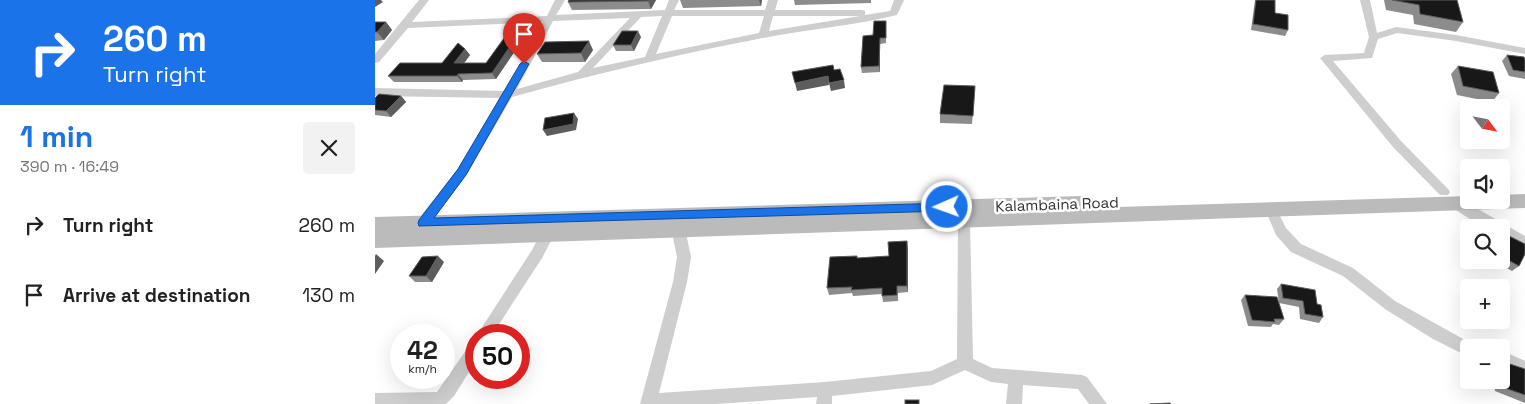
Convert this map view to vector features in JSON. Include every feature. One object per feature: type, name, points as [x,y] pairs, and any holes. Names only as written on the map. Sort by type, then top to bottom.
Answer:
[{"type":"main road","points":[[1510,190],[1525,189]]},
{"type":"main road","points":[[375,240],[1271,209],[1456,195],[1525,201]]},
{"type":"main road","name":"Kalambaina Road","points":[[375,225],[1456,195]]},
{"type":"street","points":[[375,60],[424,0]]},
{"type":"street","points":[[423,223],[462,172],[560,0]]},
{"type":"street","points":[[649,59],[674,0]]},
{"type":"street","points":[[763,35],[773,0]]},
{"type":"street","points":[[894,13],[899,0]]},
{"type":"street","points":[[1365,0],[1374,37],[1368,56],[1325,58],[1379,124],[1424,174],[1456,195],[1487,219]]},
{"type":"street","points":[[405,25],[637,16],[668,13],[894,13]]},
{"type":"street","points":[[375,92],[508,94],[582,74],[763,35],[894,13]]},
{"type":"street","points":[[582,74],[637,16]]},
{"type":"street","points":[[1374,37],[1396,30],[1456,38],[1525,51]]},
{"type":"street","points":[[375,44],[390,42]]},
{"type":"street","points":[[1271,209],[1281,231],[1296,248],[1348,272],[1390,305],[1460,345]]},
{"type":"street","points":[[964,220],[965,363]]},
{"type":"street","points":[[685,230],[680,238],[684,257],[680,282],[649,403],[824,396],[932,378],[965,363],[991,374],[1082,382],[1099,404]]},
{"type":"street","points":[[491,324],[537,254],[547,234]]},
{"type":"street","points":[[1510,235],[1525,244]]},
{"type":"street","points":[[1510,362],[1525,369]]},
{"type":"street","points":[[375,402],[440,399],[446,397],[465,366]]},
{"type":"street","points":[[1014,404],[1016,376]]},
{"type":"building","points":[[569,0],[649,0],[568,2]]},
{"type":"building","points":[[1256,0],[1275,0],[1275,13],[1288,15],[1288,30],[1253,24]]},
{"type":"building","points":[[1392,0],[1457,0],[1463,22],[1420,14],[1419,5]]},
{"type":"building","points":[[874,21],[886,21],[886,38],[880,38],[879,66],[861,67],[863,36],[873,35]]},
{"type":"building","points":[[375,22],[386,22],[375,32]]},
{"type":"building","points":[[622,31],[638,31],[631,45],[613,45]]},
{"type":"building","points":[[507,34],[515,39],[492,73],[458,74],[457,76],[388,76],[400,63],[442,63],[458,43],[465,49],[454,63],[486,63]]},
{"type":"building","points":[[589,41],[581,53],[537,54],[545,42]]},
{"type":"building","points":[[1507,55],[1524,57],[1525,72],[1513,70]]},
{"type":"building","points":[[833,65],[834,70],[840,69],[844,80],[829,83],[828,76],[795,83],[792,72]]},
{"type":"building","points":[[1458,66],[1493,72],[1499,93],[1463,86]]},
{"type":"building","points":[[944,85],[975,86],[973,116],[940,114]]},
{"type":"building","points":[[379,94],[401,96],[386,111],[375,110],[375,98]]},
{"type":"building","points":[[574,113],[573,124],[543,130],[545,118]]},
{"type":"building","points":[[1510,236],[1525,244],[1525,254],[1519,266],[1510,261]]},
{"type":"building","points":[[907,241],[907,286],[897,286],[897,295],[882,296],[882,288],[851,290],[852,287],[827,288],[830,257],[889,256],[888,242]]},
{"type":"building","points":[[438,256],[426,276],[409,276],[422,257]]},
{"type":"building","points":[[1281,284],[1315,290],[1317,304],[1321,305],[1323,317],[1305,314],[1303,301],[1283,298]]},
{"type":"building","points":[[1245,295],[1277,297],[1284,319],[1274,319],[1275,322],[1252,320]]},
{"type":"building","points":[[1510,364],[1525,369],[1525,395],[1508,389],[1510,389]]},
{"type":"building","points":[[905,400],[919,400],[919,404],[905,404]]},
{"type":"route","points":[[524,64],[462,172],[423,223],[947,207]]}]
